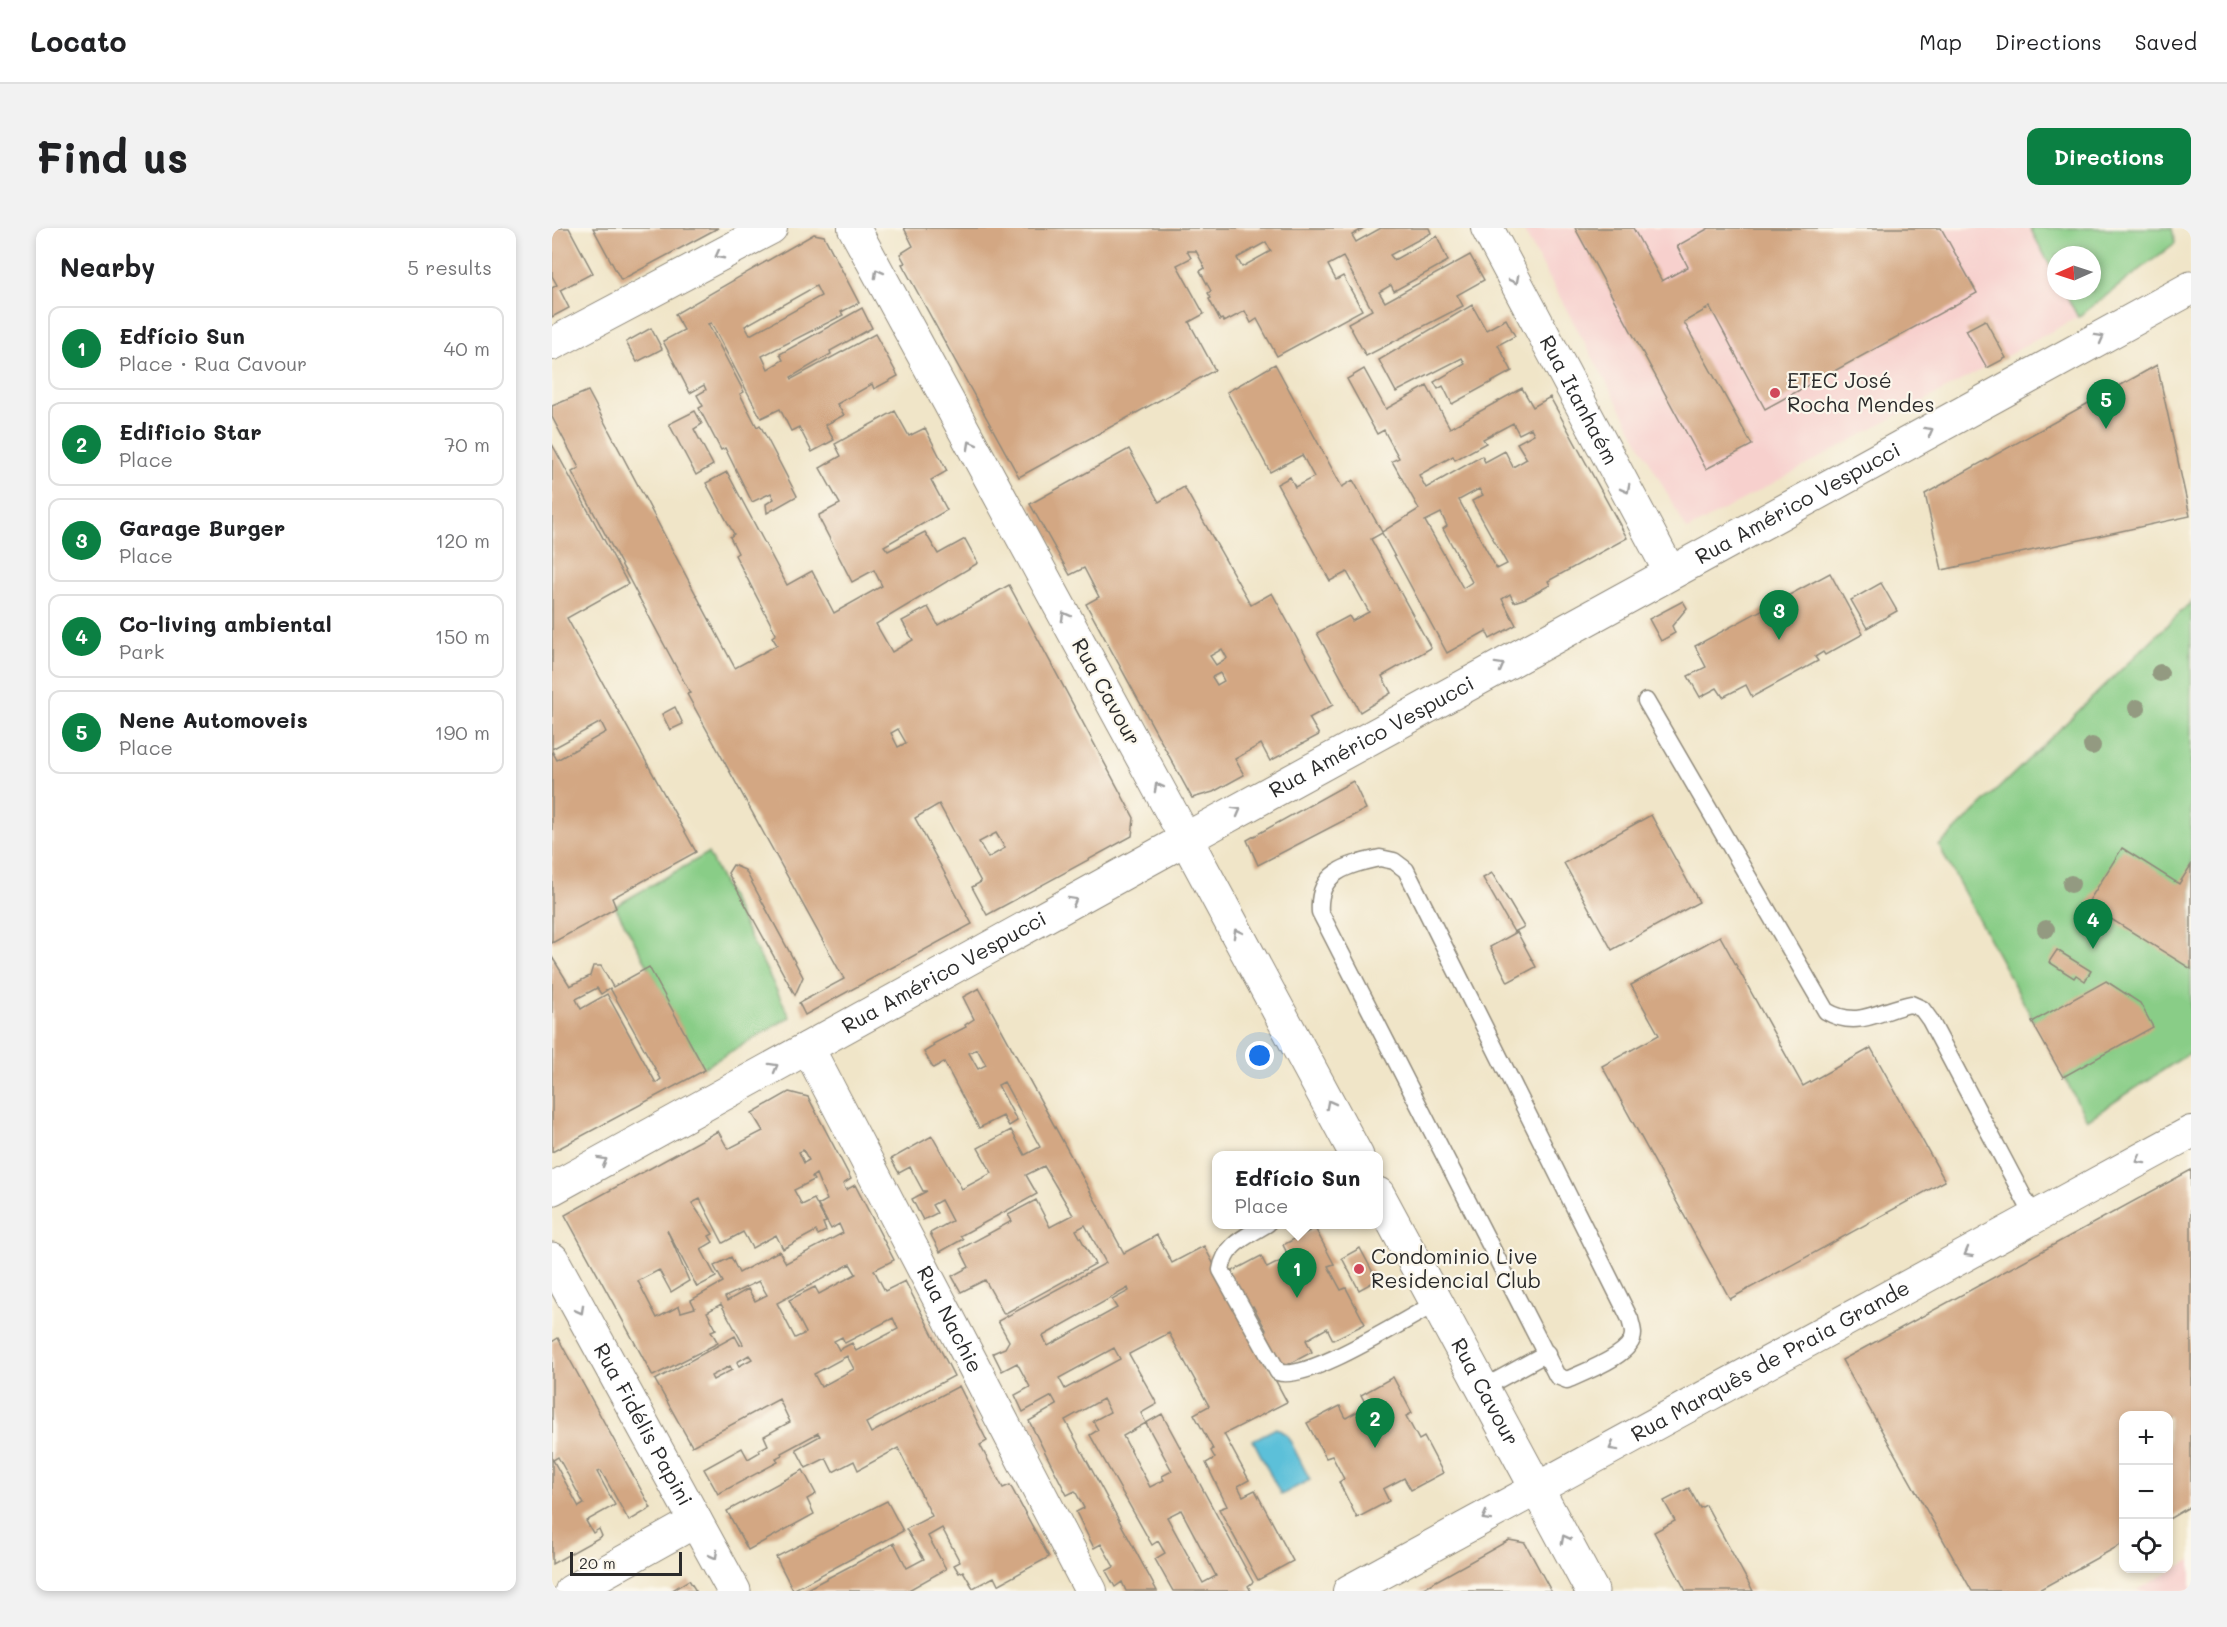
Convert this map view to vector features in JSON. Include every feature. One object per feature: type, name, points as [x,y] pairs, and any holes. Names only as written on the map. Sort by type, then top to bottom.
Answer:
[{"type":"street","points":[[552,344],[771,228]]},
{"type":"street","name":"Rua Cavour","points":[[854,228],[1356,1151]]},
{"type":"street","name":"Rua Itanhaém","points":[[1487,228],[1670,572]]},
{"type":"street","name":"Rua Américo Vespucci","points":[[552,1190],[1670,572],[2191,288]]},
{"type":"street","name":"Rua Nachie","points":[[808,1048],[1091,1591]]},
{"type":"street","name":"Rua Marquês de Praia Grande","points":[[1349,1591],[2191,1132]]},
{"type":"street","name":"Rua Cavour","points":[[1383,1203],[1592,1591]]},
{"type":"street","name":"Rua Fidélis Papini","points":[[552,1259],[734,1591]]},
{"type":"street","points":[[571,1591],[696,1521]]},
{"type":"lane","points":[[1646,701],[1826,1011],[1840,1019],[1857,1021],[1911,1004],[1922,1009],[1930,1020],[2034,1217]]},
{"type":"lane","points":[[1380,858],[1394,861],[1406,870],[1630,1320],[1633,1335],[1629,1347],[1567,1380],[1557,1376],[1547,1353],[1320,912],[1319,897],[1323,883],[1334,874],[1365,861],[1380,858]]},
{"type":"lane","points":[[1260,1229],[1231,1246],[1223,1259],[1221,1270],[1278,1372],[1292,1374],[1323,1364],[1437,1303]]},
{"type":"lane","points":[[1483,1388],[1547,1353]]},
{"type":"shaded area","name":"ETEC José Rocha Mendes","points":[[1522,228],[2030,228],[2047,260],[2047,300],[2069,300],[2078,317],[1687,530]]},
{"type":"shaded area","points":[[2191,1560],[2191,1591],[2135,1591],[2168,1573],[2173,1573],[2173,1570]]},
{"type":"green space","points":[[2030,228],[2172,228],[2175,243],[2101,299],[2101,246],[2047,246],[2047,260]]},
{"type":"green space","points":[[2069,300],[2100,300],[2078,317]]},
{"type":"green space","points":[[2191,602],[2191,1052],[2087,1120],[1939,846]]},
{"type":"green space","points":[[708,853],[790,1017],[703,1068],[615,906]]},
{"type":"water","points":[[1276,1428],[1287,1435],[1310,1480],[1281,1495],[1253,1440]]},
{"type":"building","points":[[552,228],[569,228],[593,273],[560,290],[569,308],[552,317],[552,288],[557,285],[552,276]]},
{"type":"building","points":[[593,228],[718,228],[621,280]]},
{"type":"building","points":[[904,228],[1364,228],[1352,235],[1356,242],[1381,228],[1429,228],[1431,233],[1390,255],[1394,260],[1437,236],[1448,261],[1394,291],[1391,285],[1379,292],[1385,302],[1470,255],[1484,280],[1457,295],[1463,306],[1366,356],[1348,323],[1372,310],[1343,257],[1328,265],[1336,280],[1343,276],[1362,310],[1277,356],[1257,319],[1251,323],[1245,311],[1224,322],[1220,320],[1209,299],[1211,298],[1208,293],[1211,291],[1200,271],[1205,268],[1196,251],[1187,251],[1191,258],[1177,265],[1204,314],[1189,322],[1215,370],[1019,477],[902,264],[905,263],[900,254],[913,246]],"holes":[[[1266,242],[1271,251],[1242,267],[1237,258]]]},
{"type":"building","points":[[1575,228],[1633,228],[1662,281],[1688,267],[1677,246],[1709,228],[1941,228],[1977,293],[1765,409],[1710,307],[1684,322],[1752,445],[1706,469]]},
{"type":"building","points":[[814,234],[824,236],[859,303],[841,312],[843,315],[762,356],[768,369],[783,360],[780,354],[862,308],[872,328],[830,351],[831,354],[791,377],[792,379],[875,334],[898,376],[874,389],[872,384],[837,404],[844,415],[825,425],[834,440],[812,452],[799,427],[791,431],[780,409],[761,418],[711,323],[708,324],[744,392],[740,394],[757,427],[760,425],[797,496],[767,513],[766,504],[774,499],[771,493],[752,502],[725,448],[721,450],[699,408],[703,406],[697,395],[706,390],[704,385],[690,393],[663,341],[684,330],[675,314]],"holes":[[[816,286],[821,296],[750,335],[745,326]]]},
{"type":"building","points":[[1472,305],[1486,330],[1506,319],[1515,336],[1498,345],[1512,371],[1452,404],[1443,386],[1438,389],[1434,382],[1465,364],[1462,358],[1396,392],[1379,360]]},
{"type":"building","points":[[1985,320],[2006,358],[1987,368],[1966,330]]},
{"type":"building","points":[[651,328],[662,349],[637,362],[626,342]]},
{"type":"building","points":[[1275,364],[1342,487],[1353,480],[1382,532],[1419,509],[1392,461],[1399,458],[1384,430],[1377,434],[1347,379],[1364,369],[1386,409],[1427,386],[1450,428],[1522,388],[1533,407],[1550,397],[1627,538],[1548,581],[1550,585],[1526,598],[1514,602],[1510,594],[1502,599],[1516,625],[1490,639],[1486,631],[1447,653],[1382,533],[1371,539],[1431,648],[1382,676],[1391,693],[1360,712],[1317,633],[1349,616],[1352,621],[1369,612],[1347,572],[1330,581],[1277,484],[1290,477],[1295,487],[1314,477],[1302,455],[1270,472],[1227,392]],"holes":[[[1513,423],[1519,434],[1531,428],[1534,434],[1517,443],[1527,459],[1513,467],[1505,451],[1485,462],[1482,456],[1426,488],[1419,475],[1453,456],[1455,460],[1486,443],[1483,439]],[[1479,489],[1483,495],[1472,501],[1507,564],[1497,569],[1459,500]],[[1441,513],[1447,526],[1443,529],[1472,582],[1463,588],[1425,521]]]},
{"type":"building","points":[[2157,365],[2190,516],[1942,570],[1925,494]]},
{"type":"building","points":[[588,391],[735,668],[777,645],[772,637],[776,634],[735,555],[738,553],[730,537],[734,534],[706,483],[727,472],[787,585],[812,571],[834,613],[882,586],[874,570],[852,582],[820,520],[819,515],[840,504],[820,468],[841,456],[835,444],[895,411],[909,436],[925,428],[947,471],[931,480],[947,510],[884,546],[888,551],[925,532],[938,554],[965,539],[978,563],[876,624],[892,652],[913,640],[902,621],[928,607],[938,625],[1009,585],[1134,818],[1132,836],[987,915],[972,887],[981,882],[939,804],[915,818],[972,924],[805,1015],[799,1003],[844,979],[687,694],[690,693],[572,472],[579,468],[552,417],[552,406]],"holes":[[[898,729],[906,743],[898,747],[891,733]],[[996,833],[1005,848],[988,858],[979,842]]]},
{"type":"building","points":[[695,411],[702,424],[694,429],[713,465],[696,475],[669,424]]},
{"type":"building","points":[[552,444],[628,584],[567,618],[696,852],[612,898],[616,908],[552,943],[552,751],[557,760],[606,732],[601,722],[552,749]]},
{"type":"building","points":[[1129,449],[1159,502],[1184,487],[1251,605],[1272,593],[1333,705],[1309,718],[1319,735],[1270,761],[1261,744],[1235,759],[1244,775],[1213,792],[1192,798],[1086,604],[1099,597],[1084,568],[1070,575],[1030,504]],"holes":[[[1222,649],[1227,658],[1216,665],[1210,656]],[[1220,673],[1224,681],[1217,685],[1212,677]]]},
{"type":"building","points":[[1830,573],[1863,634],[1825,655],[1823,652],[1815,657],[1818,661],[1752,697],[1746,685],[1723,697],[1717,688],[1700,697],[1688,676],[1706,667],[1695,646]]},
{"type":"building","points":[[1881,583],[1897,611],[1867,628],[1851,600]]},
{"type":"building","points":[[1683,601],[1687,608],[1672,626],[1675,633],[1661,641],[1649,619]]},
{"type":"building","points":[[675,707],[683,724],[670,730],[662,714]]},
{"type":"building","points":[[1353,781],[1366,809],[1258,865],[1247,840]]},
{"type":"building","points":[[1651,815],[1699,902],[1612,950],[1564,863]]},
{"type":"building","points":[[2122,848],[2179,884],[2191,865],[2191,969],[2087,904]]},
{"type":"building","points":[[733,865],[745,870],[803,977],[795,995],[728,873]]},
{"type":"building","points":[[1492,873],[1524,927],[1514,932],[1483,878]]},
{"type":"building","points":[[1517,932],[1536,967],[1508,982],[1490,947]]},
{"type":"building","points":[[1720,936],[1803,1086],[1871,1048],[1945,1181],[1730,1299],[1602,1066],[1659,1035],[1631,985]]},
{"type":"building","points":[[2057,950],[2091,971],[2085,981],[2076,975],[2074,978],[2049,962]]},
{"type":"building","points":[[552,957],[570,986],[590,976],[593,966],[601,966],[613,987],[649,967],[705,1070],[552,1152]],"holes":[[[597,988],[601,994],[610,988],[661,1079],[656,1083],[607,994],[581,1009],[576,999]]]},
{"type":"building","points":[[2106,981],[2140,1003],[2153,1027],[2063,1077],[2032,1022]]},
{"type":"building","points":[[979,988],[1124,1253],[1157,1235],[1172,1263],[1204,1246],[1287,1402],[1224,1434],[1249,1480],[1238,1486],[1243,1496],[1255,1490],[1293,1561],[1258,1580],[1219,1509],[1227,1506],[1206,1463],[1215,1458],[1211,1451],[1213,1449],[1194,1414],[1209,1406],[1169,1333],[1129,1354],[1157,1404],[1141,1413],[1146,1423],[1162,1414],[1253,1582],[1248,1586],[1251,1591],[1173,1591],[1155,1559],[1165,1553],[1158,1541],[1152,1545],[1090,1435],[1098,1430],[1093,1421],[1110,1412],[1103,1399],[1065,1420],[1157,1591],[1126,1591],[1122,1582],[1115,1587],[1106,1571],[1114,1567],[1101,1544],[1094,1548],[1076,1512],[1084,1508],[1075,1491],[1067,1495],[1029,1421],[1057,1405],[1052,1396],[1023,1412],[1015,1395],[1030,1387],[1017,1363],[1002,1371],[993,1353],[1005,1348],[1009,1341],[998,1321],[1106,1263],[1085,1225],[1076,1230],[1095,1264],[1004,1314],[985,1280],[961,1292],[952,1276],[969,1267],[960,1249],[1012,1221],[1008,1215],[1036,1200],[1050,1227],[1073,1215],[1044,1166],[1026,1175],[1037,1194],[960,1236],[963,1239],[940,1252],[930,1233],[952,1221],[941,1200],[932,1205],[937,1213],[923,1220],[912,1199],[927,1191],[923,1191],[910,1167],[899,1173],[891,1159],[932,1136],[962,1189],[992,1173],[978,1148],[1011,1130],[1025,1155],[1040,1147],[1004,1082],[998,1085],[1017,1121],[1009,1126],[1003,1116],[979,1128],[944,1062],[933,1068],[924,1052],[934,1046],[933,1044],[966,1027],[965,1025],[974,1019],[963,997]],"holes":[[[977,1049],[986,1065],[978,1069],[969,1053]],[[1128,1288],[1129,1291],[1112,1300],[1117,1308],[1048,1346],[1043,1336]],[[1114,1348],[1120,1359],[1065,1389],[1059,1378]],[[1146,1423],[1172,1471],[1162,1476],[1164,1480],[1150,1487],[1123,1436]],[[1181,1510],[1216,1576],[1203,1583],[1167,1517]]]},
{"type":"building","points":[[789,1092],[808,1097],[851,1179],[843,1184],[846,1190],[855,1185],[894,1260],[874,1270],[885,1291],[905,1281],[954,1376],[866,1423],[871,1433],[959,1386],[987,1441],[980,1445],[1003,1488],[1010,1485],[1049,1557],[998,1585],[994,1577],[973,1588],[963,1571],[959,1573],[954,1565],[960,1562],[942,1528],[928,1536],[946,1569],[907,1591],[803,1591],[894,1543],[907,1568],[924,1559],[906,1529],[932,1516],[898,1448],[858,1470],[854,1461],[833,1472],[826,1458],[806,1468],[796,1449],[820,1436],[818,1433],[781,1453],[782,1455],[776,1458],[778,1462],[718,1494],[704,1469],[742,1448],[748,1459],[768,1445],[764,1436],[790,1422],[779,1399],[692,1446],[655,1380],[735,1336],[740,1345],[743,1344],[721,1304],[707,1312],[716,1329],[711,1331],[718,1343],[653,1376],[565,1215],[718,1131],[728,1149],[763,1131],[752,1113]],"holes":[[[803,1150],[809,1160],[804,1163],[799,1152]],[[816,1174],[827,1200],[818,1205],[831,1229],[839,1224],[843,1233],[786,1263],[779,1251],[739,1273],[731,1257],[714,1266],[723,1282],[691,1300],[695,1308],[681,1312],[679,1306],[657,1318],[638,1281],[659,1270],[671,1292],[689,1281],[667,1230],[697,1287],[716,1277],[701,1249],[713,1242],[709,1236],[713,1234],[692,1203],[700,1199],[723,1243],[743,1232],[752,1248],[776,1235],[783,1249],[816,1231],[818,1235],[826,1231],[823,1223],[826,1222],[814,1199],[802,1205],[794,1190],[814,1180],[812,1177]],[[850,1264],[856,1274],[819,1294],[815,1287],[789,1300],[806,1333],[795,1338],[777,1303]],[[759,1281],[767,1295],[755,1301],[748,1289],[727,1301],[725,1297]],[[893,1318],[898,1329],[856,1351],[852,1343],[839,1350],[834,1341],[842,1337],[845,1343]],[[749,1355],[752,1359],[739,1366],[737,1362]],[[847,1356],[854,1369],[821,1387],[814,1374]],[[730,1366],[732,1370],[713,1380],[711,1376]]]},
{"type":"building","points":[[2191,1170],[2191,1506],[2173,1517],[2173,1411],[2119,1411],[2119,1546],[2037,1591],[1972,1591],[1842,1360]]},
{"type":"building","points":[[1316,1229],[1334,1264],[1328,1266],[1341,1290],[1346,1288],[1365,1324],[1333,1340],[1327,1328],[1306,1340],[1312,1352],[1280,1369],[1261,1333],[1266,1330],[1253,1306],[1248,1309],[1229,1273],[1261,1256],[1267,1268],[1289,1257],[1283,1245]]},
{"type":"building","name":"Condominio Live Residencial Club","points":[[1360,1248],[1377,1280],[1359,1290],[1342,1258]]},
{"type":"building","points":[[558,1338],[651,1508],[629,1521],[601,1471],[597,1472],[615,1505],[586,1521],[593,1533],[599,1529],[602,1536],[552,1564],[552,1342]],"holes":[[[558,1457],[584,1504],[579,1507],[553,1460]]]},
{"type":"building","points":[[1393,1377],[1412,1413],[1406,1416],[1419,1440],[1424,1437],[1443,1473],[1411,1490],[1404,1478],[1383,1489],[1389,1501],[1357,1518],[1339,1482],[1344,1479],[1332,1456],[1326,1458],[1307,1423],[1340,1406],[1346,1418],[1367,1406],[1361,1395]]},
{"type":"building","points":[[803,1470],[816,1494],[807,1499],[814,1514],[748,1550],[727,1511]]},
{"type":"building","points":[[1689,1488],[1700,1508],[1706,1505],[1753,1591],[1686,1591],[1654,1532],[1675,1521],[1664,1501]]},
{"type":"building","points":[[887,1501],[903,1531],[793,1590],[776,1557]]},
{"type":"building","points":[[1509,1540],[1525,1543],[1551,1591],[1418,1591]]},
{"type":"building","points":[[689,1580],[696,1591],[671,1591]]},
{"type":"place","name":"ETEC José Rocha Mendes","points":[[1775,393]]},
{"type":"place","name":"Nene Automoveis","points":[[2106,429]]},
{"type":"place","name":"Garage Burger","points":[[1779,640]]},
{"type":"place","name":"Co-living ambiental","points":[[2093,949]]},
{"type":"place","name":"Condominio Live Residencial Club","points":[[1359,1269]]},
{"type":"place","name":"Edfício Sun","points":[[1297,1298]]},
{"type":"place","name":"Edificio Star","points":[[1375,1448]]}]
